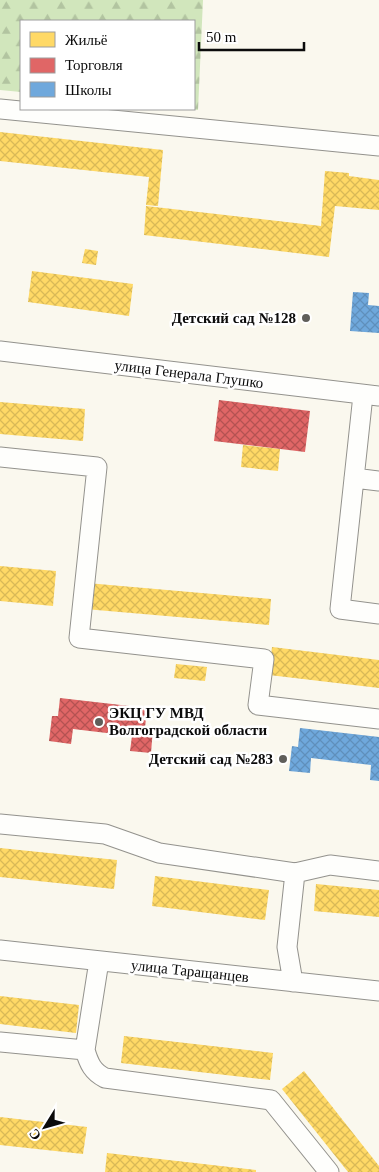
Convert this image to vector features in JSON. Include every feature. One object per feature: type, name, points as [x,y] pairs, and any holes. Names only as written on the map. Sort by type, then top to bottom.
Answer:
[{"type":"street","points":[[0,109],[379,146]]},
{"type":"street","name":"улица Генерала Глушко","points":[[0,351],[371,396]]},
{"type":"street","points":[[371,396],[354,478],[340,609],[379,614]]},
{"type":"street","points":[[0,457],[97,467],[79,638],[264,659],[258,705],[379,719]]},
{"type":"street","points":[[354,478],[379,481]]},
{"type":"street","points":[[0,824],[105,834],[159,853],[295,873],[330,865],[379,871]]},
{"type":"street","points":[[294,982],[287,947],[295,873]]},
{"type":"street","name":"улица Таращанцев","points":[[0,950],[379,991]]},
{"type":"street","points":[[98,961],[86,1050],[88,1062],[96,1073],[105,1078],[271,1100],[329,1172]]},
{"type":"street","points":[[0,1042],[86,1050]]},
{"type":"green space","points":[[0,0],[203,0],[198,110],[195,110],[195,20],[20,20],[20,92],[0,90]]},
{"type":"building: Жильё","points":[[0,132],[163,150],[158,206],[146,205],[149,177],[0,161]]},
{"type":"building: Жильё","points":[[325,171],[349,173],[349,176],[379,180],[379,210],[335,206],[329,257],[144,235],[146,206],[321,226]]},
{"type":"building: Жильё","points":[[85,249],[98,251],[96,265],[82,263]]},
{"type":"building: Жильё","points":[[32,271],[133,284],[129,316],[28,302]]},
{"type":"building: Жильё","points":[[0,402],[85,409],[83,441],[0,434]]},
{"type":"building: Жильё","points":[[243,445],[280,449],[278,471],[241,467]]},
{"type":"building: Жильё","points":[[0,566],[56,571],[53,606],[0,601]]},
{"type":"building: Жильё","points":[[87,583],[271,599],[269,625],[85,609]]},
{"type":"building: Жильё","points":[[272,647],[379,660],[379,688],[269,675]]},
{"type":"building: Жильё","points":[[176,664],[207,667],[205,681],[174,678]]},
{"type":"building: Жильё","points":[[0,848],[117,860],[114,889],[0,877]]},
{"type":"building: Жильё","points":[[155,876],[269,890],[265,920],[152,906]]},
{"type":"building: Жильё","points":[[316,884],[379,890],[379,917],[314,911]]},
{"type":"building: Жильё","points":[[0,996],[79,1005],[76,1033],[0,1024]]},
{"type":"building: Жильё","points":[[124,1036],[273,1053],[270,1080],[121,1063]]},
{"type":"building: Жильё","points":[[304,1071],[379,1166],[379,1172],[348,1172],[282,1089]]},
{"type":"building: Жильё","points":[[0,1117],[87,1127],[83,1154],[0,1145]]},
{"type":"building: Жильё","points":[[107,1153],[256,1170],[256,1172],[105,1172]]},
{"type":"building: Торговля","points":[[219,400],[310,411],[305,452],[214,441]]},
{"type":"building: Торговля","name":"ЭКЦ ГУ МВД Волгоградской области","points":[[60,698],[147,708],[145,728],[153,728],[151,753],[130,751],[132,736],[73,729],[71,744],[49,741],[52,716],[58,716]]},
{"type":"building: Школы","points":[[353,292],[369,293],[368,305],[379,306],[379,333],[350,331]]},
{"type":"building: Школы","points":[[300,728],[379,737],[379,781],[370,780],[371,765],[311,758],[310,773],[289,771],[292,746],[298,747]]},
{"type":"place","name":"Детский сад №128","points":[[306,318]]},
{"type":"place","name":"ЭКЦ ГУ МВД Волгоградской области","points":[[99,722]]},
{"type":"place","name":"Детский сад №283","points":[[283,759]]}]
